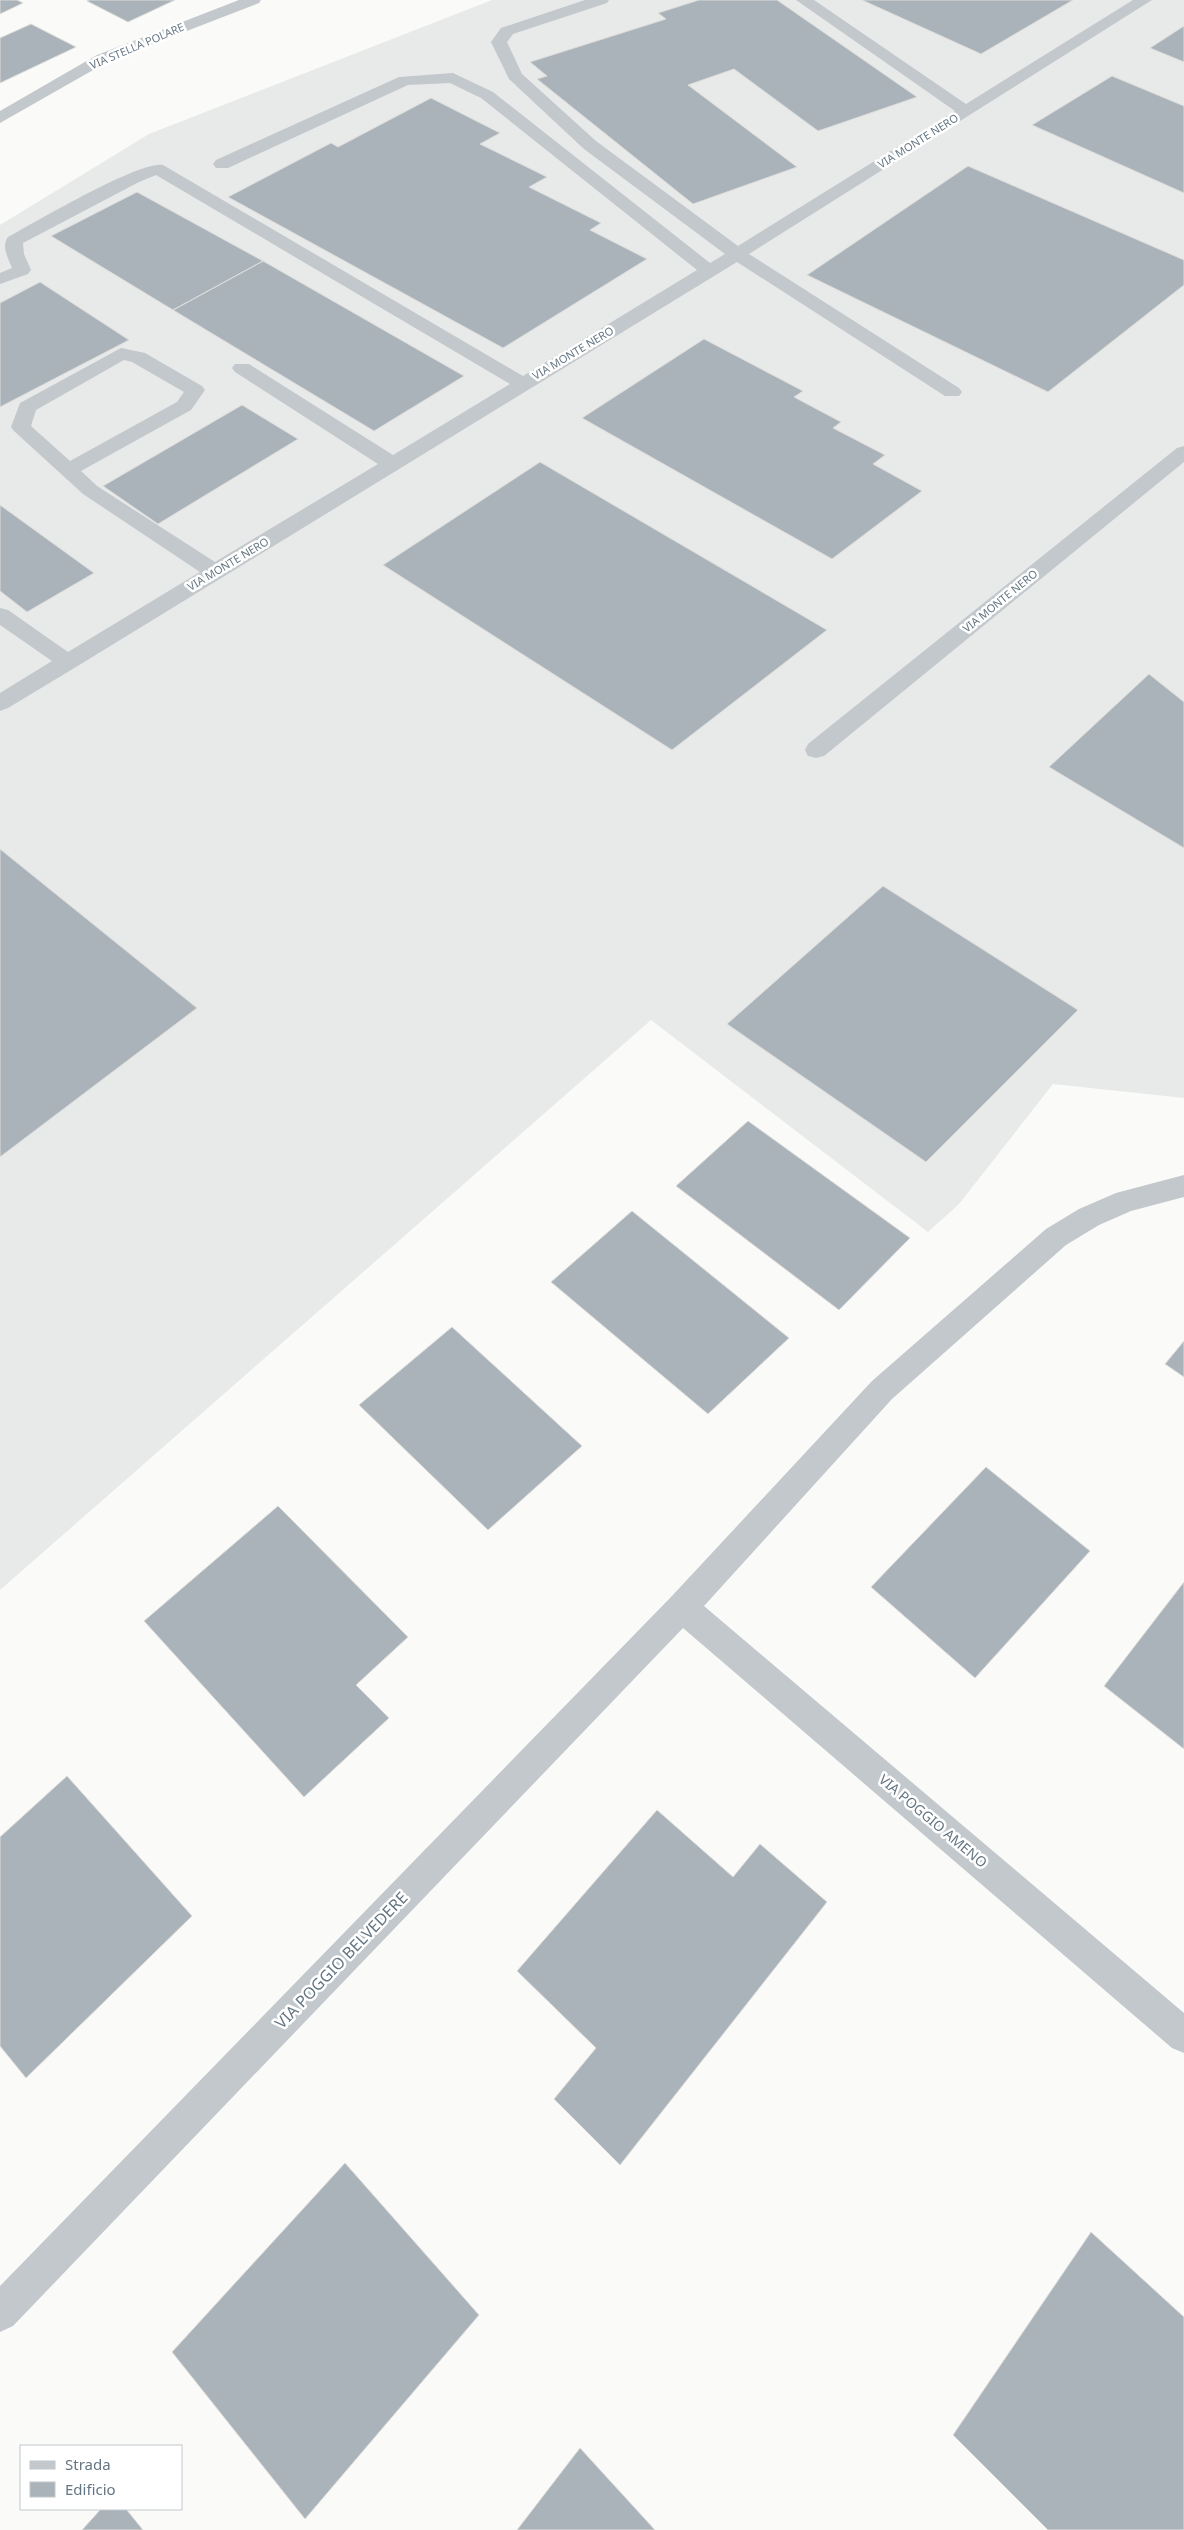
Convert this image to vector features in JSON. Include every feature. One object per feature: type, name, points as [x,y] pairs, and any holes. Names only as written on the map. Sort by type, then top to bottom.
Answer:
[{"type":"street","name":"VIA STELLA POLARE","points":[[0,118],[103,58],[253,0]]},
{"type":"street","points":[[601,0],[507,31],[499,42],[515,76],[590,145],[737,254],[952,392]]},
{"type":"street","points":[[804,0],[966,111]]},
{"type":"street","name":"VIA MONTE NERO","points":[[0,703],[737,254],[1144,0]]},
{"type":"street","points":[[222,164],[405,80],[453,78],[487,95],[709,271]]},
{"type":"street","points":[[0,280],[22,270],[15,254],[14,241],[133,178],[157,169],[523,384]]},
{"type":"street","points":[[68,470],[184,406],[195,390],[138,357],[121,354],[27,408],[21,427],[68,470],[90,490],[215,572]]},
{"type":"street","points":[[242,368],[393,464]]},
{"type":"street","name":"VIA MONTE NERO","points":[[816,750],[1184,452]]},
{"type":"street","points":[[0,615],[68,662]]},
{"type":"street","name":"VIA POGGIO BELVEDERE","points":[[0,2313],[682,1607],[882,1390],[1056,1238],[1089,1216],[1126,1201],[1184,1186]]},
{"type":"street","name":"VIA POGGIO AMENO","points":[[682,1607],[1184,2036]]},
{"type":"shaded area","points":[[492,0],[1184,0],[1184,1098],[1053,1084],[959,1204],[928,1232],[651,1020],[0,1590],[0,225],[149,134]]},
{"type":"building","points":[[0,0],[17,0],[23,3],[0,14]]},
{"type":"building","points":[[175,0],[128,22],[87,1]]},
{"type":"building","points":[[699,0],[777,0],[917,97],[818,131],[734,69],[688,85],[797,167],[693,204],[537,79],[547,76],[530,62],[666,19],[658,13]]},
{"type":"building","points":[[862,0],[1073,0],[981,54]]},
{"type":"building","points":[[31,24],[76,47],[0,83],[0,38]]},
{"type":"building","points":[[1184,26],[1184,62],[1150,48]]},
{"type":"building","points":[[1112,76],[1184,106],[1184,193],[1032,125]]},
{"type":"building","points":[[431,98],[500,133],[480,144],[547,177],[529,187],[601,223],[590,230],[647,259],[503,348],[228,197],[331,143],[338,147]]},
{"type":"building","points":[[968,166],[1184,260],[1184,285],[1048,392],[807,275]]},
{"type":"building","points":[[137,192],[263,261],[173,310],[51,236]]},
{"type":"building","points":[[263,261],[464,376],[374,431],[173,310]]},
{"type":"building","points":[[40,282],[129,340],[0,407],[0,303]]},
{"type":"building","points":[[704,339],[803,391],[794,397],[841,422],[833,428],[885,455],[873,464],[922,491],[832,559],[582,418]]},
{"type":"building","points":[[242,405],[298,439],[158,524],[103,486]]},
{"type":"building","points":[[540,462],[827,630],[672,750],[383,565]]},
{"type":"building","points":[[0,505],[94,573],[27,612],[0,591]]},
{"type":"building","points":[[1149,674],[1184,702],[1184,848],[1049,767]]},
{"type":"building","points":[[0,849],[197,1008],[0,1157]]},
{"type":"building","points":[[883,886],[1078,1010],[926,1162],[727,1024]]},
{"type":"building","points":[[748,1121],[910,1238],[839,1310],[676,1186]]},
{"type":"building","points":[[632,1211],[789,1338],[708,1414],[551,1282]]},
{"type":"building","points":[[452,1327],[582,1446],[488,1530],[359,1405]]},
{"type":"building","points":[[1184,1341],[1184,1377],[1165,1364]]},
{"type":"building","points":[[986,1467],[1090,1551],[975,1678],[871,1587]]},
{"type":"building","points":[[278,1506],[408,1637],[356,1685],[389,1718],[304,1797],[144,1621]]},
{"type":"building","points":[[1184,1582],[1184,1749],[1104,1686]]},
{"type":"building","points":[[67,1776],[192,1916],[26,2078],[0,2046],[0,1837]]},
{"type":"building","points":[[657,1810],[733,1877],[760,1844],[827,1902],[620,2165],[554,2099],[596,2048],[517,1971]]},
{"type":"building","points":[[345,2163],[479,2315],[305,2519],[172,2352]]},
{"type":"building","points":[[1091,2232],[1184,2317],[1184,2530],[1048,2530],[953,2435]]},
{"type":"building","points":[[580,2448],[655,2530],[517,2530]]},
{"type":"building","points":[[100,2510],[127,2510],[143,2530],[82,2530]]}]
